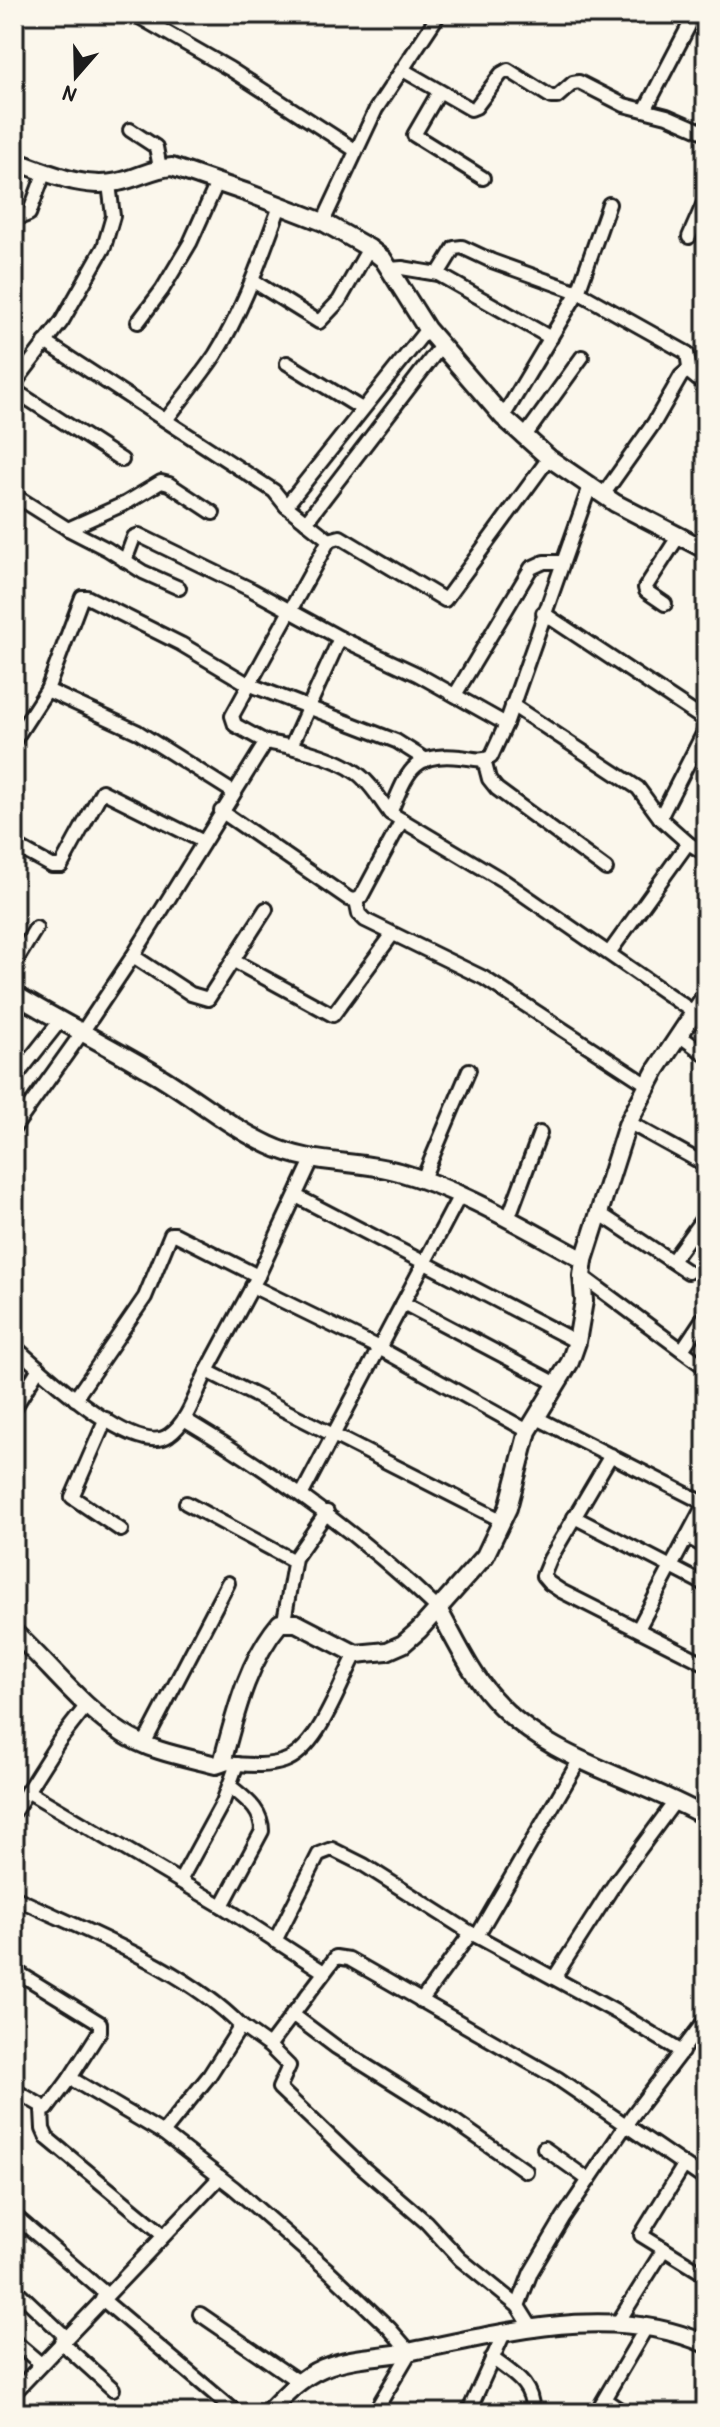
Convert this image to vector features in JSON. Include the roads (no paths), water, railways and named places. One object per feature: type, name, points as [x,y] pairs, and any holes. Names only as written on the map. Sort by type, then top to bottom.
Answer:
[{"type":"street","points":[[134,14],[230,69],[355,150]]},
{"type":"street","points":[[323,222],[376,109],[439,14]]},
{"type":"street","points":[[645,110],[695,14]]},
{"type":"street","points":[[403,70],[473,109],[501,74],[508,70],[554,98],[579,82],[618,103],[706,133]]},
{"type":"street","points":[[439,92],[414,135],[483,178]]},
{"type":"street","points":[[130,130],[156,147],[160,168]]},
{"type":"street","points":[[14,161],[96,185],[160,168],[179,169],[323,222],[383,259],[441,346],[503,417],[549,458],[596,491],[706,550]]},
{"type":"street","points":[[14,212],[24,216],[29,214],[45,171]]},
{"type":"street","points":[[138,322],[170,278],[190,243],[217,183]]},
{"type":"street","points":[[109,184],[113,216],[104,247],[62,321],[14,387],[122,460]]},
{"type":"street","points":[[689,237],[706,199]]},
{"type":"street","points":[[503,417],[578,292],[609,204]]},
{"type":"street","points":[[166,420],[214,355],[253,281],[280,206]]},
{"type":"street","points":[[438,274],[454,248],[462,247],[483,258],[578,292],[687,353],[689,369],[695,379],[706,386]]},
{"type":"street","points":[[253,281],[319,322],[339,301],[369,248]]},
{"type":"street","points":[[390,269],[406,268],[438,274],[551,338]]},
{"type":"street","points":[[286,506],[427,329]]},
{"type":"street","points":[[45,342],[274,491],[286,506],[329,540]]},
{"type":"street","points":[[306,522],[441,346]]},
{"type":"street","points":[[525,436],[582,357]]},
{"type":"street","points":[[287,363],[362,409]]},
{"type":"street","points":[[221,811],[349,899],[361,897],[396,816],[410,771],[423,758],[443,755],[484,760],[493,754],[562,562],[596,491],[654,423],[681,376],[689,369]]},
{"type":"street","points":[[549,458],[445,600],[343,539],[337,537],[329,540],[248,684],[232,720],[238,728],[266,742],[291,746],[355,772],[396,816],[504,881],[693,1012]]},
{"type":"street","points":[[68,529],[126,503],[161,482],[213,513]]},
{"type":"street","points":[[14,495],[68,529],[179,588]]},
{"type":"street","points":[[125,561],[134,537],[139,535],[417,674],[506,724]]},
{"type":"street","points":[[665,604],[645,588],[678,537]]},
{"type":"street","points":[[455,695],[531,568],[544,562],[562,562]]},
{"type":"street","points":[[14,741],[47,690],[84,597],[181,644],[248,684],[396,741],[423,758]]},
{"type":"street","points":[[543,613],[706,721]]},
{"type":"street","points":[[291,746],[340,638]]},
{"type":"street","points":[[47,690],[138,732],[233,792]]},
{"type":"street","points":[[512,705],[638,788],[650,800],[660,818],[688,843],[706,854]]},
{"type":"street","points":[[660,818],[706,728]]},
{"type":"street","points":[[14,1128],[133,956],[266,742]]},
{"type":"street","points":[[484,760],[489,779],[497,789],[606,869]]},
{"type":"street","points":[[14,845],[52,866],[61,866],[102,791],[202,841]]},
{"type":"street","points":[[609,953],[688,843]]},
{"type":"street","points":[[356,900],[361,917],[484,978],[648,1085]]},
{"type":"street","points":[[133,956],[205,1000],[210,997],[266,909]]},
{"type":"street","points":[[14,964],[36,928]]},
{"type":"street","points":[[234,961],[333,1015],[392,935]]},
{"type":"street","points":[[14,994],[155,1073],[269,1145],[312,1160],[377,1167],[423,1179],[508,1219],[583,1268],[706,1368]]},
{"type":"street","points":[[180,1881],[230,1786],[229,1764],[246,1684],[265,1640],[280,1623],[296,1623],[356,1654],[387,1651],[403,1644],[485,1556],[503,1521],[532,1424],[570,1362],[577,1342],[584,1301],[583,1268],[628,1122],[706,995]]},
{"type":"street","points":[[14,1079],[60,1021]]},
{"type":"street","points":[[679,1035],[706,1055]]},
{"type":"street","points":[[423,1179],[469,1070]]},
{"type":"street","points":[[628,1122],[706,1165]]},
{"type":"street","points":[[508,1219],[540,1133]]},
{"type":"street","points":[[14,1346],[75,1399],[120,1429],[156,1440],[170,1435],[184,1419],[255,1281],[312,1160]]},
{"type":"street","points":[[302,1494],[460,1195]]},
{"type":"street","points":[[296,1196],[577,1342]]},
{"type":"street","points":[[599,1213],[688,1272]]},
{"type":"street","points":[[672,1261],[706,1214]]},
{"type":"street","points":[[75,1399],[145,1297],[171,1234],[175,1234],[379,1348],[532,1424],[611,1455],[706,1504],[638,1629]]},
{"type":"street","points":[[403,1303],[557,1384]]},
{"type":"street","points":[[682,1350],[706,1314]]},
{"type":"street","points":[[14,1409],[39,1368]]},
{"type":"street","points":[[207,1371],[503,1521]]},
{"type":"street","points":[[106,1419],[72,1497],[121,1530]]},
{"type":"street","points":[[184,1419],[250,1458],[327,1512],[406,1579],[438,1609],[491,1697],[527,1730],[580,1759],[676,1800],[706,1817]]},
{"type":"street","points":[[611,1455],[543,1576],[561,1591],[706,1664]]},
{"type":"street","points":[[186,1503],[294,1561]]},
{"type":"street","points":[[284,1621],[294,1561],[327,1512]]},
{"type":"street","points":[[574,1517],[706,1585]]},
{"type":"street","points":[[687,1537],[706,1547]]},
{"type":"street","points":[[144,1744],[228,1583]]},
{"type":"street","points":[[14,1632],[87,1705],[122,1733],[144,1744],[216,1765],[282,1762],[295,1756],[308,1745],[356,1654]]},
{"type":"street","points":[[14,1812],[87,1705]]},
{"type":"street","points":[[421,2001],[474,1934],[580,1759]]},
{"type":"street","points":[[222,1906],[262,1831],[256,1810],[230,1786]]},
{"type":"street","points":[[27,1791],[222,1906],[324,1972]]},
{"type":"street","points":[[554,1978],[617,1880],[676,1800]]},
{"type":"street","points":[[275,1941],[319,1854],[332,1849],[682,2052]]},
{"type":"street","points":[[14,1897],[180,1977],[222,2006],[289,2066],[280,2084],[282,2092],[426,2222],[460,2259],[518,2306],[533,2330]]},
{"type":"street","points":[[269,2046],[336,1957],[344,1957],[557,2078],[706,2180]]},
{"type":"street","points":[[14,1970],[100,2023],[100,2031],[49,2108],[42,2109],[14,2090]]},
{"type":"street","points":[[292,2014],[336,2047],[453,2120],[526,2171]]},
{"type":"street","points":[[518,2306],[531,2272],[625,2125],[705,2024]]},
{"type":"street","points":[[163,2133],[209,2076],[241,2026]]},
{"type":"street","points":[[70,2078],[163,2133],[220,2177],[329,2271],[410,2352]]},
{"type":"street","points":[[42,2109],[43,2129],[47,2138],[164,2235]]},
{"type":"street","points":[[544,2148],[589,2180]]},
{"type":"street","points":[[683,2167],[641,2235],[706,2275]]},
{"type":"street","points":[[14,2393],[220,2177]]},
{"type":"street","points":[[14,2215],[237,2413]]},
{"type":"street","points":[[617,2324],[664,2249]]},
{"type":"street","points":[[14,2288],[113,2389]]},
{"type":"street","points":[[200,2314],[299,2382]]},
{"type":"street","points":[[267,2413],[299,2382],[334,2364],[504,2333],[594,2321],[647,2326],[706,2344]]},
{"type":"street","points":[[596,2413],[647,2326]]},
{"type":"street","points":[[468,2413],[504,2333]]},
{"type":"street","points":[[14,2341],[41,2364]]},
{"type":"street","points":[[374,2413],[410,2352]]},
{"type":"street","points":[[492,2358],[522,2381],[533,2398],[532,2413]]},
{"type":"street","points":[[605,2400],[625,2413]]}]
